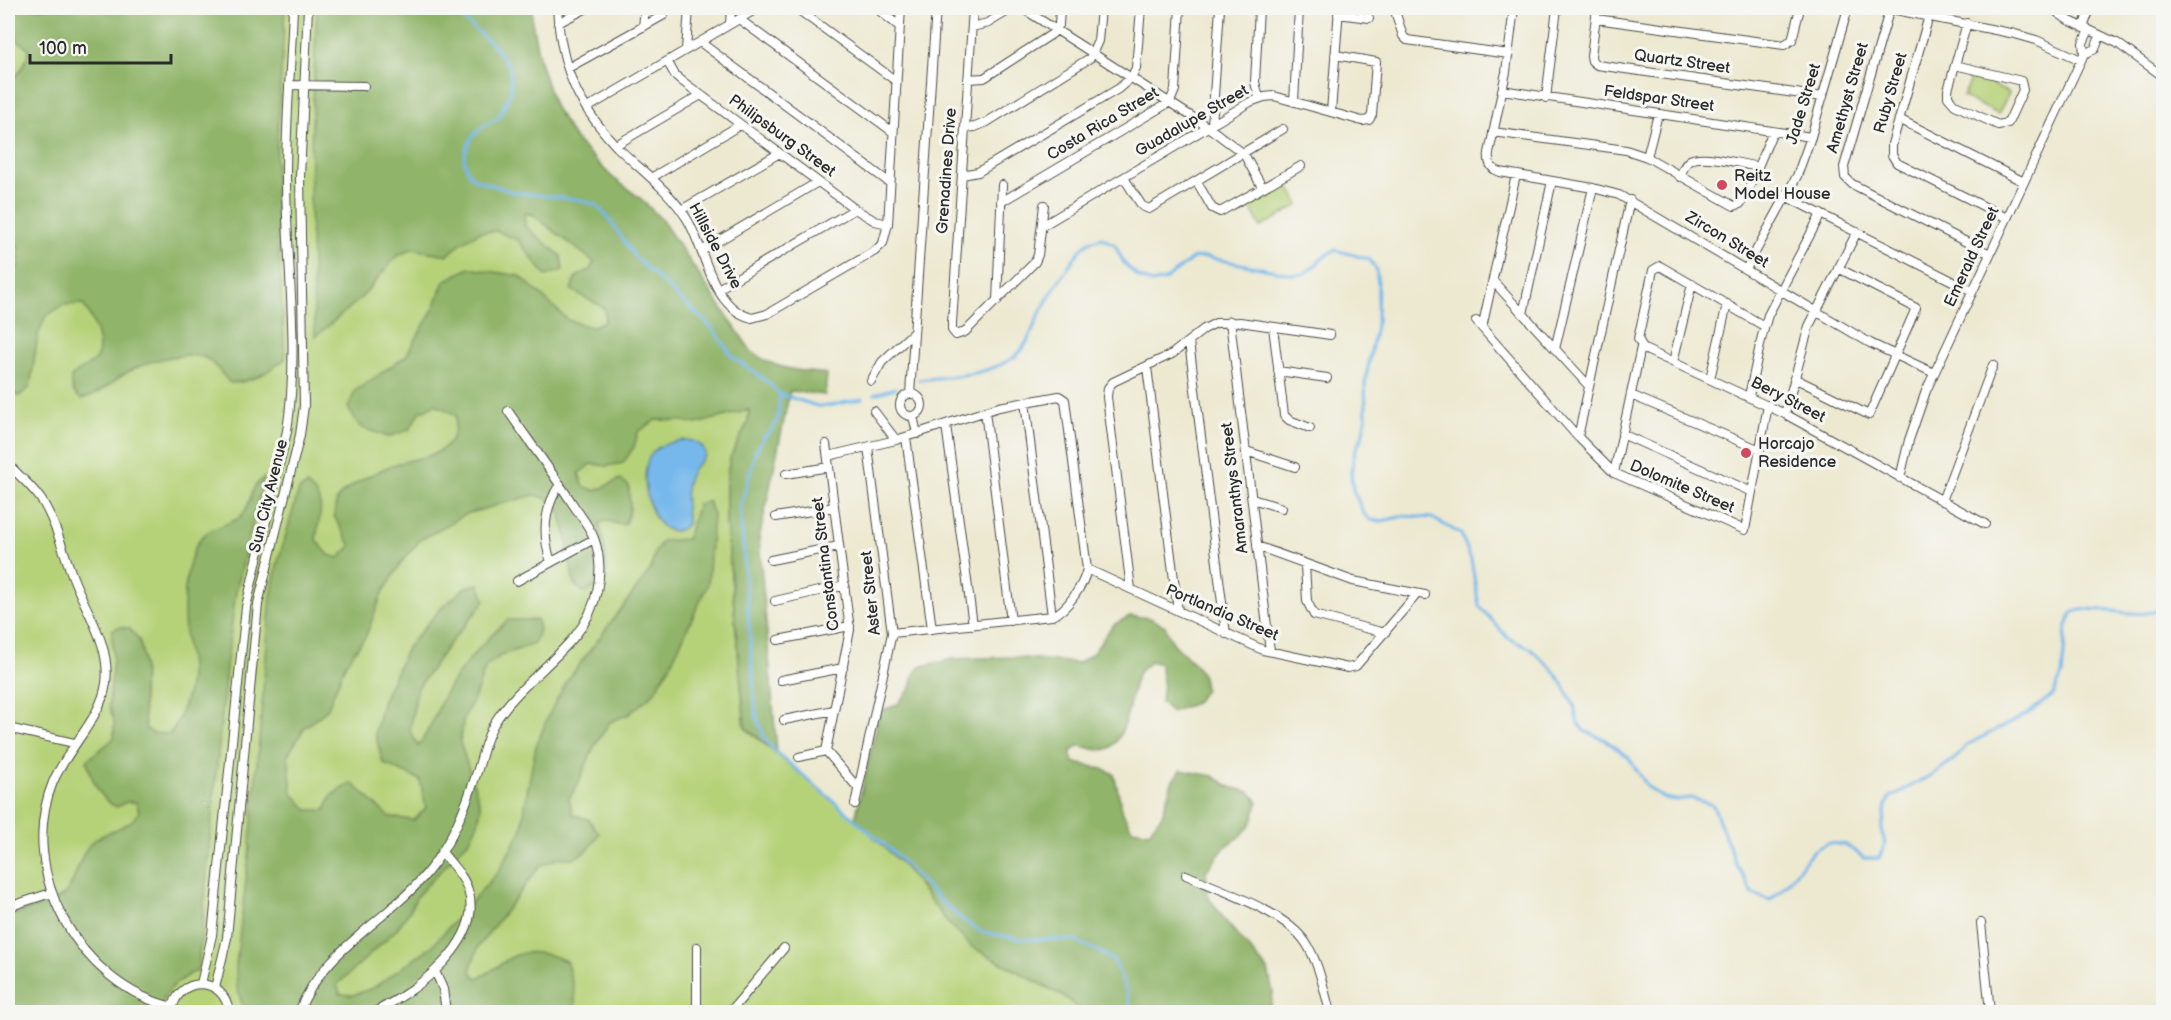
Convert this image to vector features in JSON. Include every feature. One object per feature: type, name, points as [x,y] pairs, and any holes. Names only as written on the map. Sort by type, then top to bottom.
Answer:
[{"type":"street","name":"Sun City Avenue","points":[[201,984],[212,935],[249,586],[287,431],[291,405],[293,347],[286,176],[293,8]]},
{"type":"street","name":"Sun City Avenue","points":[[215,988],[227,938],[258,604],[300,435],[304,406],[300,177],[308,8]]},
{"type":"street","name":"Hillside Drive","points":[[557,8],[568,68],[578,94],[616,146],[681,210],[703,250],[718,289],[732,308],[746,317],[762,317],[879,247],[885,238],[888,224]]},
{"type":"street","points":[[558,23],[587,8]]},
{"type":"street","points":[[643,27],[645,8]]},
{"type":"street","points":[[686,50],[689,8]]},
{"type":"street","points":[[730,24],[731,8]]},
{"type":"street","points":[[587,108],[758,8]]},
{"type":"street","points":[[796,8],[896,81]]},
{"type":"street","points":[[876,8],[900,26]]},
{"type":"street","points":[[888,224],[901,8]]},
{"type":"street","points":[[910,394],[936,8]]},
{"type":"street","name":"Grenadines Drive","points":[[973,8],[952,330],[956,335],[965,332],[997,301]]},
{"type":"street","points":[[972,27],[988,23],[1013,8]]},
{"type":"street","points":[[1022,8],[1210,126],[1244,154],[1262,187]]},
{"type":"street","points":[[968,79],[984,78],[1057,30],[1060,8]]},
{"type":"street","points":[[965,128],[987,122],[1080,66],[1093,53],[1098,41],[1101,8]]},
{"type":"street","points":[[962,175],[978,172],[1118,89],[1131,78],[1137,63],[1141,8]]},
{"type":"street","name":"Costa Rica Street","points":[[1001,202],[1170,102],[1175,90],[1180,8]]},
{"type":"street","points":[[1210,126],[1220,8]]},
{"type":"street","points":[[1259,8],[1255,82],[1259,98]]},
{"type":"street","points":[[1294,102],[1299,8]]},
{"type":"street","points":[[1394,8],[1403,36],[1407,40],[1509,54]]},
{"type":"street","points":[[1459,8],[1471,8]]},
{"type":"street","points":[[1514,8],[1503,90],[1493,132],[1616,148],[1647,157],[1734,206],[1742,202],[1773,131]]},
{"type":"street","points":[[1546,98],[1557,8]]},
{"type":"street","name":"Quartz Street","points":[[1598,8],[1591,56],[1592,62],[1597,65],[1822,98]]},
{"type":"street","points":[[1596,19],[1784,45],[1792,40],[1800,8]]},
{"type":"street","name":"Jade Street","points":[[1746,269],[1787,197],[1811,137],[1848,8]]},
{"type":"street","points":[[1888,8],[1967,23],[2036,40],[2083,57]]},
{"type":"street","name":"Amethyst Street","points":[[1888,8],[1844,167],[1845,177],[1851,184],[1990,254]]},
{"type":"street","points":[[2051,8],[2123,47],[2163,77]]},
{"type":"street","name":"Emerald Street","points":[[1900,478],[1917,415],[1934,373],[2083,57],[2083,43],[2090,8]]},
{"type":"street","points":[[1331,112],[1339,11],[1369,18]]},
{"type":"street","points":[[568,68],[664,15]]},
{"type":"street","name":"Ruby Street","points":[[1929,16],[1899,119],[1892,155],[1897,163],[2007,218]]},
{"type":"street","points":[[739,19],[893,132]]},
{"type":"street","points":[[1955,65],[2021,81],[2023,90],[2008,123],[1998,125],[1949,100],[1948,90],[1955,65],[1967,23]]},
{"type":"street","name":"Emerald Street","points":[[2083,57],[2095,49],[2100,36]]},
{"type":"street","points":[[700,42],[890,183]]},
{"type":"street","name":"Guadalupe Street","points":[[1041,226],[1259,98],[1274,96],[1362,121],[1369,120],[1372,116],[1376,62],[1335,55]]},
{"type":"street","name":"Philipsburg Street","points":[[667,61],[675,75],[778,154],[855,209],[875,221],[888,224]]},
{"type":"street","points":[[290,85],[364,86]]},
{"type":"street","name":"Feldspar Street","points":[[1503,90],[1811,137]]},
{"type":"street","points":[[616,146],[701,95]]},
{"type":"street","points":[[1647,157],[1658,114]]},
{"type":"street","points":[[1899,119],[2024,182]]},
{"type":"street","points":[[651,178],[740,125]]},
{"type":"street","points":[[1124,178],[1142,206],[1146,209],[1152,208],[1283,129]]},
{"type":"street","name":"Zircon Street","points":[[1493,132],[1489,153],[1492,169],[1593,188],[1630,200],[1895,356],[1934,373]]},
{"type":"street","points":[[681,210],[778,154]]},
{"type":"street","points":[[1680,177],[1687,163],[1696,158],[1716,159],[1758,167]]},
{"type":"street","points":[[1197,182],[1212,208],[1216,212],[1223,211],[1301,166]]},
{"type":"street","points":[[1482,328],[1516,175]]},
{"type":"street","points":[[1523,314],[1552,181]]},
{"type":"street","points":[[703,250],[818,182]]},
{"type":"street","points":[[997,301],[1002,185]]},
{"type":"street","points":[[1555,349],[1593,188]]},
{"type":"street","points":[[1787,197],[1972,291]]},
{"type":"street","points":[[1578,437],[1630,200]]},
{"type":"street","points":[[997,301],[1035,262],[1038,255],[1044,205]]},
{"type":"street","points":[[718,289],[855,209]]},
{"type":"street","points":[[1749,396],[1764,326],[1821,214]]},
{"type":"street","points":[[1785,414],[1804,340],[1816,310],[1857,232]]},
{"type":"street","points":[[1614,473],[1640,345],[1638,335],[1653,270],[1663,267],[1764,326]]},
{"type":"street","points":[[1794,378],[1869,415],[1916,309],[1838,267]]},
{"type":"street","points":[[1493,281],[1588,386]]},
{"type":"street","points":[[1673,362],[1692,284]]},
{"type":"street","points":[[1710,379],[1727,304]]},
{"type":"street","points":[[1131,589],[1107,396],[1108,388],[1113,382],[1172,354],[1210,325],[1230,321],[1330,335]]},
{"type":"street","name":"Amaranthys Street","points":[[1230,321],[1270,651]]},
{"type":"street","name":"Dolomite Street","points":[[1476,321],[1578,437],[1614,473],[1745,530],[1768,405]]},
{"type":"street","points":[[1273,327],[1284,415],[1289,420],[1310,428]]},
{"type":"street","points":[[871,381],[882,362],[914,332]]},
{"type":"street","points":[[1189,342],[1226,634]]},
{"type":"street","name":"Bery Street","points":[[1640,345],[1768,405],[1985,524]]},
{"type":"street","points":[[1942,501],[1994,365]]},
{"type":"street","points":[[1147,367],[1178,611]]},
{"type":"street","points":[[1278,371],[1327,378]]},
{"type":"street","points":[[910,394],[918,396],[922,402],[920,413],[913,416],[905,414],[900,404],[903,397],[910,394]]},
{"type":"street","points":[[1631,394],[1760,450]]},
{"type":"street","points":[[828,456],[917,434],[985,411],[1025,402],[1059,396],[1063,398],[1067,408],[1087,569],[1084,580],[1069,602],[1060,612],[1052,616],[892,633]]},
{"type":"street","points":[[1025,402],[1052,616]]},
{"type":"street","points":[[291,405],[304,406]]},
{"type":"street","points":[[299,1012],[303,1001],[326,966],[416,885],[442,852],[459,821],[484,746],[495,721],[522,690],[567,646],[585,623],[593,607],[600,568],[594,539],[560,484],[507,411]]},
{"type":"street","points":[[874,411],[901,438],[932,629]]},
{"type":"street","points":[[985,411],[1011,621]]},
{"type":"street","points":[[913,416],[917,434]]},
{"type":"street","points":[[946,425],[973,625]]},
{"type":"street","points":[[1622,434],[1752,492]]},
{"type":"street","name":"Constantina Street","points":[[826,444],[850,626],[850,637],[826,751]]},
{"type":"street","name":"Aster Street","points":[[855,804],[892,633],[868,447]]},
{"type":"street","points":[[1246,451],[1295,467]]},
{"type":"street","points":[[9,467],[30,485],[44,502],[56,527],[74,580],[102,641],[106,659],[107,681],[97,712],[74,743],[52,783],[45,812],[42,842],[51,893],[81,948],[95,963],[133,992],[172,1010],[176,998],[183,990],[201,984],[215,988],[224,997],[229,1012]]},
{"type":"street","points":[[786,474],[829,467]]},
{"type":"street","points":[[551,562],[545,524],[553,495],[560,484]]},
{"type":"street","points":[[1252,499],[1282,508]]},
{"type":"street","points":[[776,517],[834,507]]},
{"type":"street","points":[[517,581],[594,539]]},
{"type":"street","points":[[771,560],[840,546]]},
{"type":"street","points":[[1257,546],[1353,581],[1421,595],[1385,633],[1314,615],[1307,601],[1305,564]]},
{"type":"street","name":"Portlandia Street","points":[[1087,569],[1226,634],[1270,651],[1351,668],[1356,666],[1385,633]]},
{"type":"street","points":[[775,601],[845,585]]},
{"type":"street","points":[[778,640],[850,626]]},
{"type":"street","points":[[781,680],[843,668]]},
{"type":"street","points":[[784,720],[834,710]]},
{"type":"street","points":[[233,726],[247,727]]},
{"type":"street","points":[[8,728],[74,743]]},
{"type":"street","points":[[800,757],[826,751],[858,788]]},
{"type":"street","points":[[374,1012],[435,971],[458,945],[467,925],[471,912],[467,888],[442,852]]},
{"type":"street","points":[[1186,875],[1251,904],[1294,930],[1306,943],[1313,958],[1330,1012]]},
{"type":"street","points":[[8,907],[51,893]]},
{"type":"street","points":[[1981,923],[1990,1012]]},
{"type":"street","points":[[697,947],[697,1012]]},
{"type":"street","points":[[730,1012],[784,948]]},
{"type":"street","points":[[435,971],[443,989],[446,1012]]},
{"type":"green space","points":[[8,8],[424,8],[588,216],[750,409],[748,422],[730,458],[726,484],[726,521],[745,728],[855,819],[903,865],[948,923],[972,947],[1063,996],[1083,1012],[8,1012]]},
{"type":"green space","points":[[8,8],[285,8],[275,177],[285,359],[272,369],[246,381],[230,383],[207,359],[188,355],[177,356],[154,361],[134,369],[99,392],[81,399],[73,390],[71,377],[95,360],[99,347],[98,339],[83,304],[63,305],[45,317],[38,335],[30,387],[19,396],[8,390],[8,274],[11,274],[19,265],[18,247],[8,231],[8,161],[11,158],[8,78],[13,79],[21,69],[29,49],[17,40],[8,40]]},
{"type":"green space","points":[[317,8],[532,8],[532,22],[539,58],[554,106],[575,139],[611,176],[640,198],[661,219],[751,351],[777,365],[827,374],[825,395],[790,391],[759,539],[777,753],[745,727],[726,521],[726,484],[730,458],[748,422],[749,410],[696,424],[656,420],[638,432],[634,447],[623,463],[607,466],[591,464],[579,473],[583,486],[596,491],[620,479],[629,486],[630,510],[625,524],[605,521],[599,524],[605,552],[605,581],[585,593],[574,584],[565,531],[559,511],[554,503],[540,496],[534,495],[466,514],[420,540],[401,563],[382,594],[366,636],[346,663],[327,710],[304,728],[288,755],[292,793],[308,810],[325,810],[332,795],[352,783],[389,817],[414,820],[426,808],[420,780],[383,763],[375,733],[383,700],[407,648],[440,609],[466,587],[479,584],[485,601],[446,648],[417,689],[410,730],[418,746],[444,696],[481,646],[508,620],[537,620],[539,630],[534,644],[502,655],[486,666],[474,699],[464,717],[460,742],[481,807],[478,823],[470,839],[417,896],[396,930],[337,985],[340,994],[353,995],[373,988],[432,946],[498,872],[522,829],[536,746],[549,714],[567,681],[651,569],[655,552],[662,541],[687,539],[698,504],[708,501],[713,515],[708,584],[670,666],[653,694],[629,714],[610,722],[595,745],[576,788],[569,798],[573,815],[588,819],[599,833],[589,849],[575,858],[559,858],[540,866],[478,947],[471,967],[472,974],[477,978],[510,958],[524,953],[545,954],[566,961],[572,980],[575,1012],[245,1012],[237,988],[236,965],[250,846],[271,597],[277,565],[299,490],[307,485],[318,498],[320,511],[316,540],[329,555],[339,558],[351,546],[334,516],[337,500],[342,493],[385,468],[431,455],[447,446],[455,428],[456,415],[435,404],[420,412],[409,430],[388,437],[360,427],[348,408],[355,391],[406,356],[434,308],[444,281],[469,268],[520,276],[568,320],[591,327],[605,321],[605,309],[571,289],[576,277],[590,270],[594,262],[533,215],[524,213],[525,226],[561,256],[563,270],[546,276],[518,240],[496,231],[480,232],[461,243],[448,255],[411,249],[396,257],[361,298],[315,337],[310,210]]},
{"type":"green space","points":[[1973,75],[2009,93],[1998,114],[1963,97]]},
{"type":"green space","points":[[1287,183],[1299,205],[1261,227],[1249,205]]},
{"type":"green space","points":[[264,478],[236,591],[226,668],[198,970],[173,986],[164,998],[162,1012],[8,1012],[8,916],[61,897],[74,879],[82,856],[90,844],[135,818],[139,811],[136,802],[126,802],[117,807],[106,800],[91,775],[87,761],[114,738],[114,721],[109,706],[113,660],[112,630],[119,627],[129,628],[140,643],[146,729],[153,733],[170,734],[182,711],[189,685],[190,665],[186,644],[184,602],[190,560],[205,534],[241,516],[248,506],[255,487]]},
{"type":"green space","points":[[1130,616],[1150,618],[1165,626],[1173,642],[1198,668],[1203,676],[1205,689],[1196,703],[1171,712],[1161,702],[1163,682],[1160,664],[1151,661],[1138,674],[1124,725],[1115,742],[1109,748],[1101,750],[1077,746],[1070,753],[1073,762],[1104,769],[1114,774],[1123,813],[1132,829],[1149,832],[1162,815],[1172,782],[1180,770],[1213,776],[1230,787],[1250,792],[1258,802],[1252,822],[1242,835],[1226,846],[1206,871],[1209,898],[1227,923],[1268,970],[1273,993],[1270,1012],[1083,1012],[1063,996],[972,947],[948,923],[903,865],[855,819],[880,711],[897,705],[911,688],[914,674],[920,667],[953,659],[1014,657],[1079,663],[1093,653],[1113,625]]},
{"type":"water","points":[[683,440],[698,443],[705,455],[693,469],[688,481],[687,524],[676,531],[666,529],[658,521],[651,508],[645,477],[647,463],[656,449]]},
{"type":"waterway","points":[[451,8],[494,46],[510,68],[511,91],[499,117],[482,127],[472,137],[466,150],[464,161],[468,172],[474,179],[513,192],[580,200],[596,205],[606,215],[635,257],[712,328],[733,357],[780,394],[817,406],[862,399]]},
{"type":"waterway","points":[[919,380],[980,372],[1013,358],[1026,344],[1043,308],[1074,259],[1087,244],[1102,238],[1115,245],[1124,263],[1137,276],[1152,283],[1165,280],[1193,258],[1206,257],[1295,275],[1311,269],[1335,250],[1369,259],[1376,269],[1378,283],[1377,320],[1365,383],[1366,418],[1362,437],[1355,451],[1351,473],[1353,490],[1364,514],[1370,520],[1382,521],[1404,516],[1432,518],[1461,534],[1471,559],[1479,606],[1508,638],[1531,649],[1552,669],[1574,705],[1577,721],[1584,731],[1604,739],[1628,757],[1648,787],[1664,798],[1676,800],[1691,798],[1713,805],[1735,862],[1753,894],[1770,900],[1782,890],[1814,850],[1828,843],[1847,845],[1864,858],[1879,858],[1885,845],[1882,829],[1889,798],[1935,773],[1957,757],[1967,745],[2027,714],[2053,695],[2062,675],[2066,629],[2072,613],[2092,609],[2140,613],[2164,608]]},
{"type":"waterway","points":[[875,394],[895,388]]},
{"type":"waterway","points":[[780,394],[778,418],[756,451],[740,507],[756,716],[765,740],[777,753],[893,852],[964,921],[982,932],[1021,939],[1073,940],[1100,952],[1115,962],[1126,990],[1131,1012]]},
{"type":"place","name":"Reitz Model House","points":[[1722,185]]},
{"type":"place","name":"Horcajo Residence","points":[[1746,453]]}]
